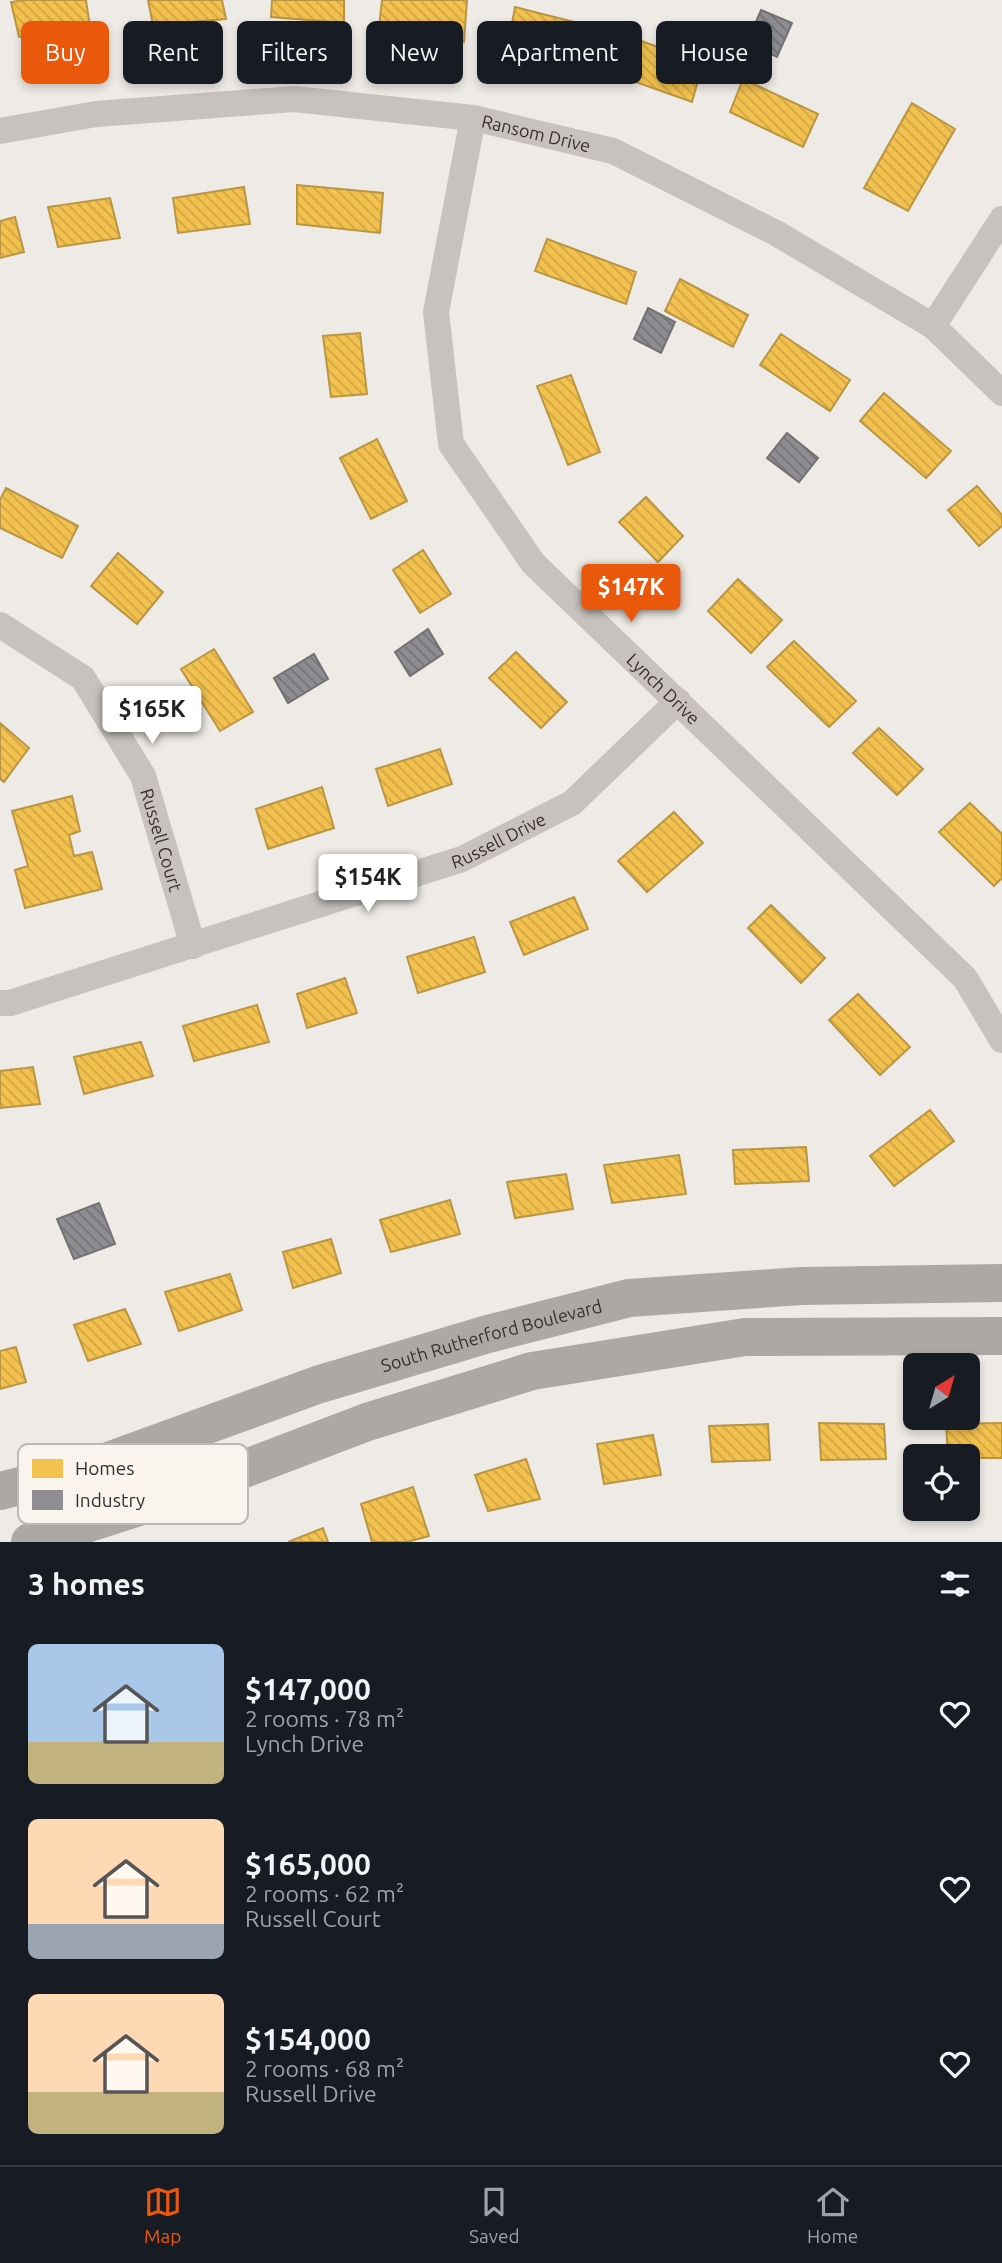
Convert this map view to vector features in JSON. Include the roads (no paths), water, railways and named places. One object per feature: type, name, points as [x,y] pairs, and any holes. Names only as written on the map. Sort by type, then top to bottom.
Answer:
[{"type":"highway","name":"South Rutherford Boulevard","points":[[156,1444],[331,1381],[488,1334],[629,1298],[802,1286],[1002,1283]]},
{"type":"highway","points":[[248,1467],[367,1422],[531,1371],[746,1337],[1002,1336]]},
{"type":"highway","name":"South Rutherford Boulevard","points":[[0,1491],[18,1486]]},
{"type":"highway","points":[[30,1542],[86,1524]]},
{"type":"street","name":"Ransom Drive","points":[[0,131],[96,114],[294,99],[473,118],[612,151],[776,233],[933,326],[1002,393]]},
{"type":"street","name":"Lynch Drive","points":[[473,118],[436,312],[451,444],[533,563],[965,978],[1002,1040]]},
{"type":"street","points":[[933,326],[1002,219]]},
{"type":"street","name":"Russell Court","points":[[0,625],[83,678],[143,776],[193,946]]},
{"type":"street","name":"Russell Drive","points":[[0,1003],[10,1003],[193,946],[462,859],[572,803],[678,701]]}]
